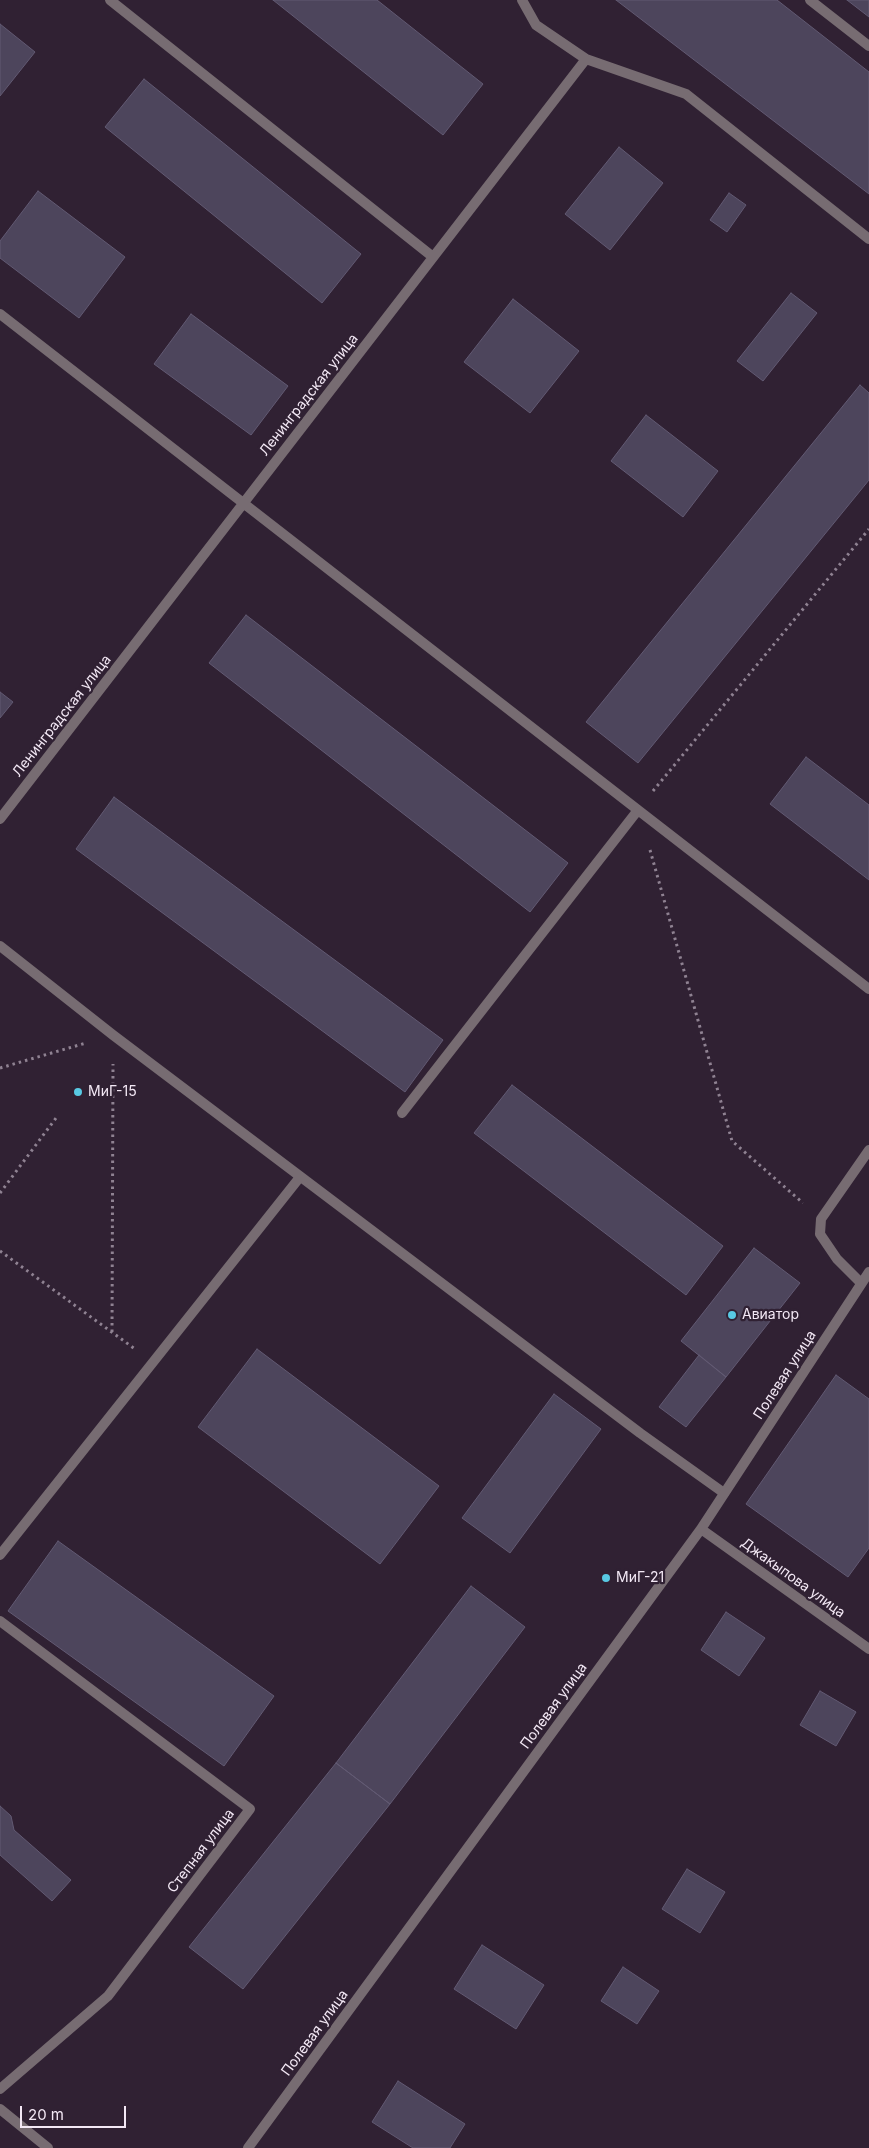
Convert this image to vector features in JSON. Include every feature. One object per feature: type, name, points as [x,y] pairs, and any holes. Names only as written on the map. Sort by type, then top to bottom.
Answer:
[{"type":"street","points":[[110,0],[433,257]]},
{"type":"street","points":[[522,0],[536,24],[586,58],[686,94],[869,239]]},
{"type":"street","points":[[810,0],[869,46]]},
{"type":"street","name":"Ленинградская улица","points":[[0,819],[586,58]]},
{"type":"street","points":[[0,314],[869,989]]},
{"type":"street","points":[[402,1113],[638,810]]},
{"type":"street","points":[[0,946],[113,1035],[300,1177],[640,1433],[724,1493]]},
{"type":"street","points":[[861,1283],[836,1259],[820,1234],[821,1219],[869,1150]]},
{"type":"street","points":[[0,1555],[300,1177]]},
{"type":"street","name":"Полевая улица","points":[[248,2148],[701,1529],[869,1272]]},
{"type":"street","name":"Джакыпова улица","points":[[701,1529],[869,1649]]},
{"type":"street","name":"Степная улица","points":[[0,1622],[250,1809],[108,1996],[0,2089]]},
{"type":"street","points":[[0,2109],[48,2148]]},
{"type":"path","points":[[0,1068],[113,1035],[112,1332]]},
{"type":"path","points":[[0,1192],[56,1118]]},
{"type":"path","points":[[0,1251],[153,1362]]},
{"type":"building","points":[[273,0],[377,0],[483,84],[443,135]]},
{"type":"building","points":[[616,0],[777,0],[869,72],[869,194]]},
{"type":"building","points":[[847,0],[869,0],[869,17]]},
{"type":"building","points":[[0,24],[35,52],[0,96]]},
{"type":"building","points":[[144,79],[361,254],[322,303],[105,127]]},
{"type":"building","points":[[619,147],[663,183],[610,250],[565,214]]},
{"type":"building","points":[[38,191],[125,257],[79,318],[0,258],[0,241]]},
{"type":"building","points":[[729,193],[746,205],[727,232],[710,220]]},
{"type":"building","points":[[791,293],[817,313],[763,381],[737,361]]},
{"type":"building","points":[[513,299],[579,351],[530,413],[464,362]]},
{"type":"building","points":[[191,314],[288,386],[251,435],[154,364]]},
{"type":"building","points":[[860,385],[869,393],[869,480],[638,763],[586,722]]},
{"type":"building","points":[[646,415],[718,471],[683,517],[611,461]]},
{"type":"building","points":[[246,615],[568,863],[530,912],[209,663]]},
{"type":"building","points":[[0,692],[13,702],[0,718]]},
{"type":"building","points":[[806,757],[869,805],[869,880],[770,804]]},
{"type":"building","points":[[114,797],[443,1040],[405,1092],[76,849]]},
{"type":"building","points":[[512,1085],[723,1246],[686,1295],[474,1133]]},
{"type":"building","points":[[754,1248],[800,1283],[726,1377],[681,1341]]},
{"type":"building","points":[[257,1349],[439,1486],[380,1564],[198,1427]]},
{"type":"building","points":[[699,1355],[726,1377],[686,1427],[659,1407]]},
{"type":"building","points":[[836,1375],[869,1399],[869,1548],[848,1577],[746,1504]]},
{"type":"building","points":[[554,1394],[601,1429],[510,1553],[462,1518]]},
{"type":"building","points":[[58,1541],[274,1696],[224,1766],[8,1611]]},
{"type":"building","points":[[471,1586],[525,1627],[390,1804],[336,1763]]},
{"type":"building","points":[[726,1612],[765,1638],[739,1676],[701,1650]]},
{"type":"building","points":[[820,1691],[856,1712],[836,1746],[800,1725]]},
{"type":"building","points":[[336,1763],[390,1804],[243,1989],[189,1947]]},
{"type":"building","points":[[0,1806],[11,1816],[14,1830],[71,1880],[52,1901],[0,1855]]},
{"type":"building","points":[[687,1869],[725,1892],[700,1933],[662,1909]]},
{"type":"building","points":[[482,1945],[544,1985],[516,2029],[454,1989]]},
{"type":"building","points":[[623,1967],[659,1991],[637,2024],[601,2001]]},
{"type":"building","points":[[398,2081],[465,2124],[450,2148],[413,2148],[372,2122]]},
{"type":"place","name":"МиГ-15","points":[[78,1092]]},
{"type":"place","name":"Авиатор","points":[[732,1315]]},
{"type":"place","name":"МиГ-21","points":[[606,1578]]}]
